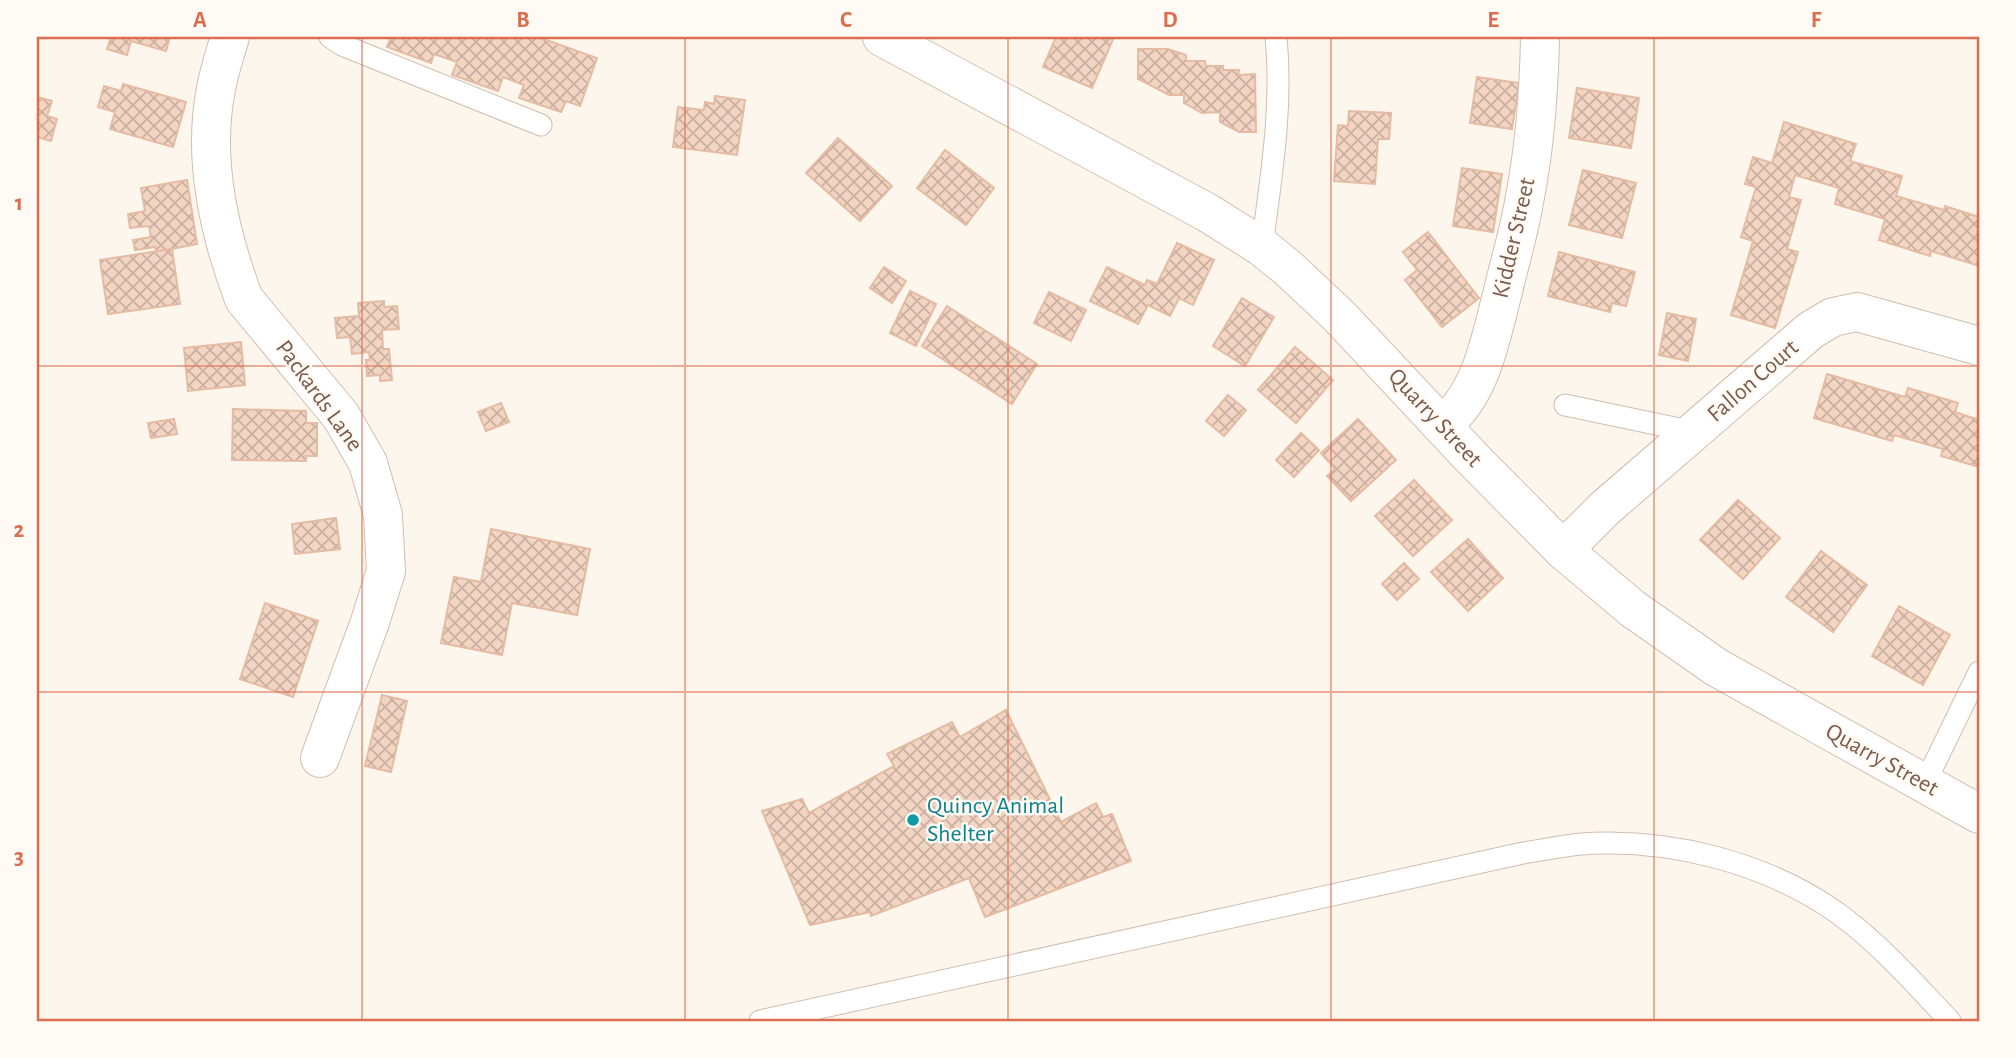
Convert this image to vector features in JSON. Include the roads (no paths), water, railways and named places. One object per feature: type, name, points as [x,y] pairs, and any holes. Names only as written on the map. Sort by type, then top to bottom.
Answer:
[{"type":"street","name":"Packards Lane","points":[[230,37],[215,91],[212,157],[217,206],[235,275],[244,299],[341,416],[368,463],[383,515],[386,571],[320,758]]},
{"type":"street","name":"Quarry Street","points":[[882,37],[1208,213],[1262,247],[1339,316],[1563,550],[1633,609],[1716,667],[1979,814]]},
{"type":"street","name":"Kidder Street","points":[[1442,425],[1451,418],[1469,394],[1492,334],[1524,206],[1537,103],[1540,37]]},
{"type":"street","name":"Fallon Court","points":[[1563,550],[1604,509],[1811,330],[1833,317],[1857,312],[1979,346]]},
{"type":"lane","points":[[330,37],[342,45],[541,125]]},
{"type":"lane","points":[[1262,247],[1277,124],[1279,71],[1276,37]]},
{"type":"lane","points":[[1565,405],[1694,432]]},
{"type":"lane","points":[[1925,783],[1979,672]]},
{"type":"lane","points":[[760,1021],[1523,853],[1581,844],[1658,847],[1712,857],[1764,874],[1806,895],[1857,928],[1896,964],[1950,1021]]},
{"type":"place","name":"Quincy Animal Shelter","points":[[913,820]]}]
